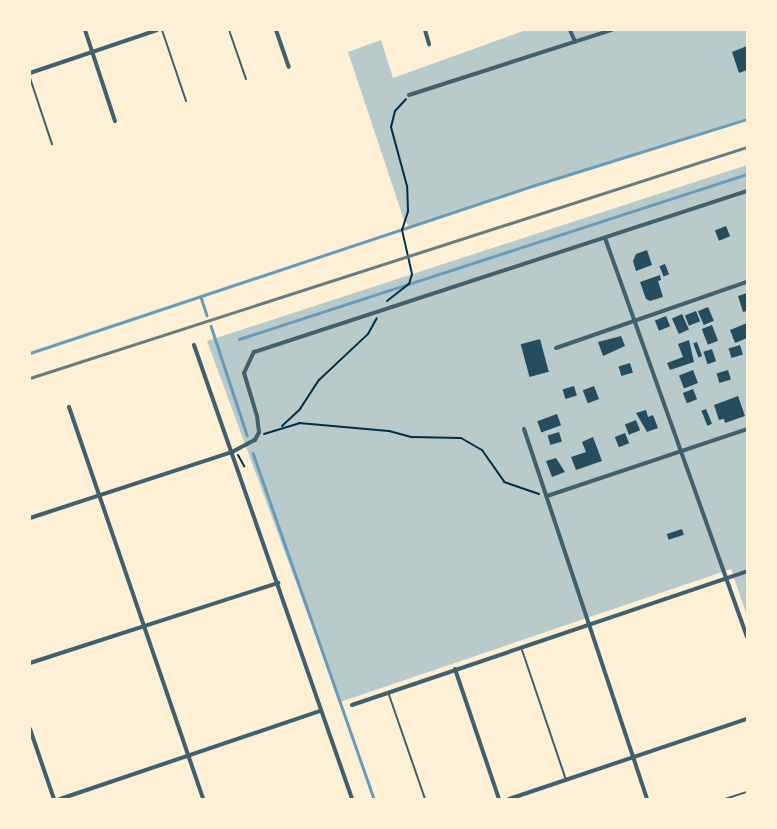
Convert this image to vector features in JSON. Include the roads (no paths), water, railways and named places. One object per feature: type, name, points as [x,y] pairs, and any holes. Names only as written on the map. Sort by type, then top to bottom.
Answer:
[{"type":"street","points":[[85,30],[116,122]]},
{"type":"street","points":[[30,73],[157,30]]},
{"type":"street","points":[[276,30],[289,67]]},
{"type":"street","points":[[425,30],[430,44]]},
{"type":"street","points":[[570,30],[574,42]]},
{"type":"street","points":[[409,95],[612,30]]},
{"type":"street","points":[[30,518],[232,452],[257,437],[257,416],[244,373],[250,356],[747,191]]},
{"type":"street","points":[[605,238],[747,636]]},
{"type":"street","points":[[556,348],[747,282]]},
{"type":"street","points":[[194,345],[352,799]]},
{"type":"street","points":[[69,407],[97,496],[203,799]]},
{"type":"street","points":[[524,429],[647,799]]},
{"type":"street","points":[[547,496],[747,429]]},
{"type":"street","points":[[352,705],[747,571]]},
{"type":"street","points":[[30,663],[278,583]]},
{"type":"street","points":[[455,669],[499,799]]},
{"type":"street","points":[[60,799],[320,711]]},
{"type":"street","points":[[509,799],[747,719]]},
{"type":"street","points":[[30,729],[54,799]]},
{"type":"lane","points":[[162,30],[186,101]]},
{"type":"lane","points":[[229,30],[246,79]]},
{"type":"lane","points":[[30,78],[52,144]]},
{"type":"lane","points":[[521,647],[566,780]]},
{"type":"lane","points":[[388,692],[425,799]]},
{"type":"lane","points":[[725,799],[747,792]]},
{"type":"waterway","points":[[30,353],[532,186],[747,119]]},
{"type":"waterway","points":[[239,339],[747,174]]},
{"type":"waterway","points":[[201,297],[207,315]]},
{"type":"waterway","points":[[211,326],[247,435]]},
{"type":"waterway","points":[[253,453],[374,799]]},
{"type":"railway","points":[[30,378],[747,147]]}]
